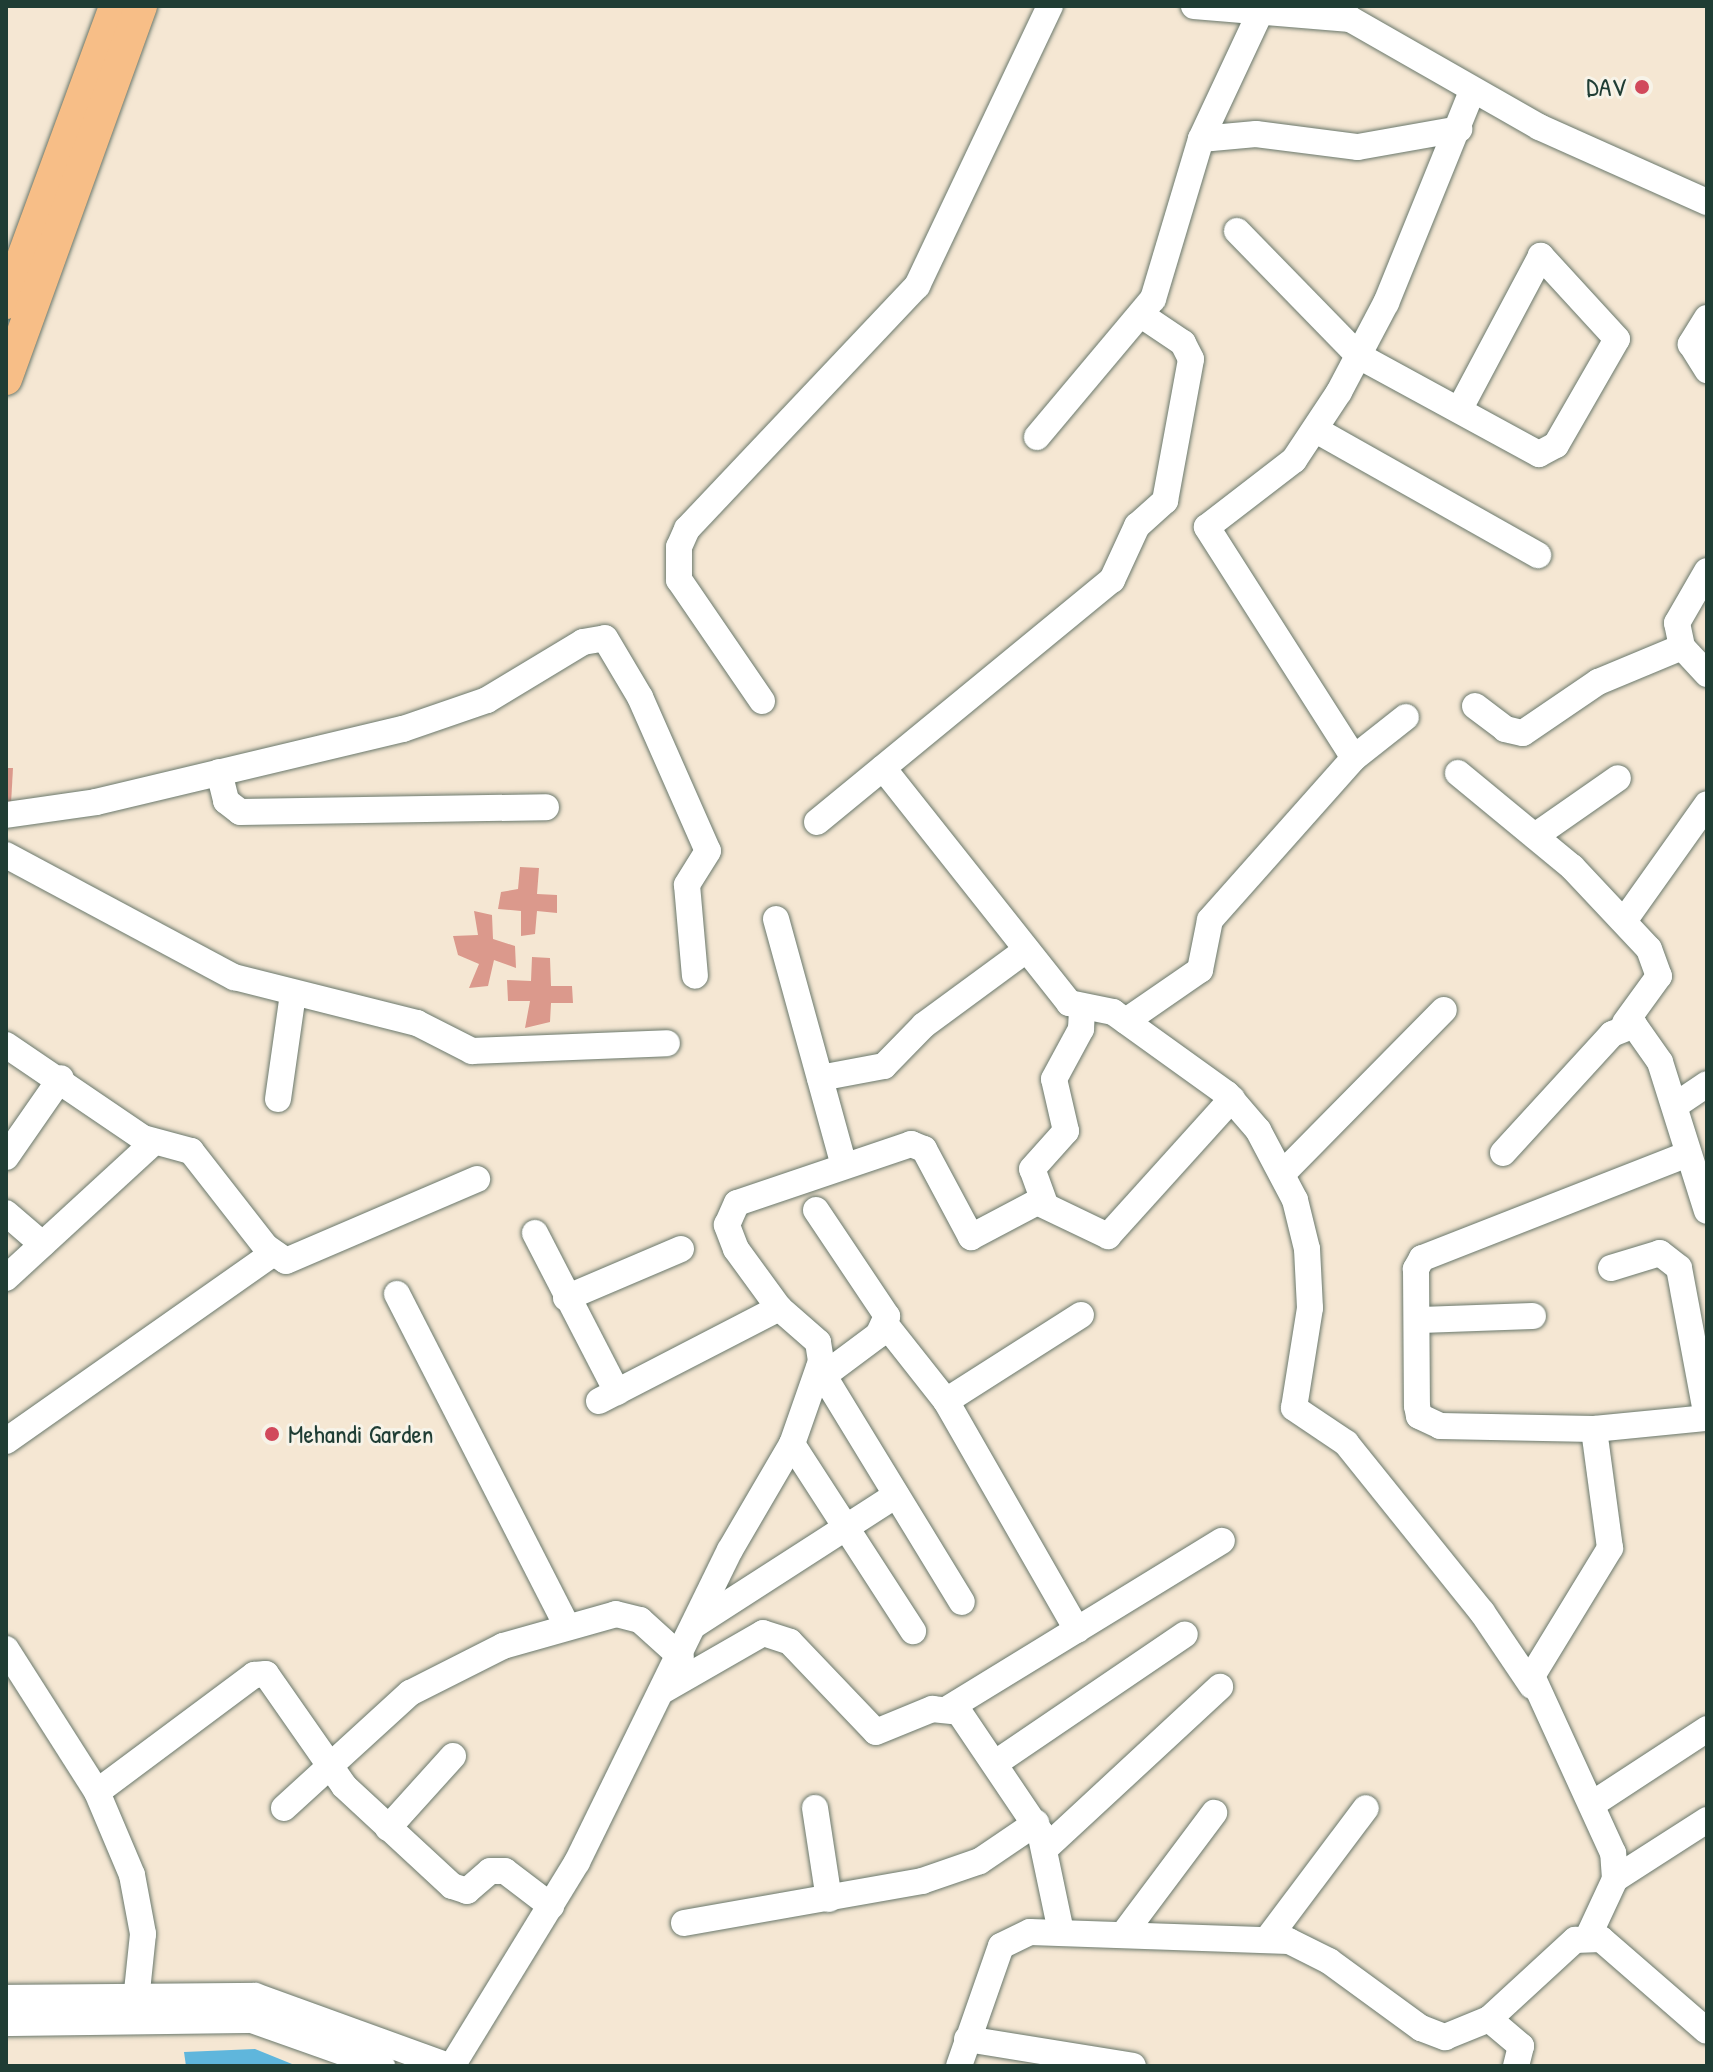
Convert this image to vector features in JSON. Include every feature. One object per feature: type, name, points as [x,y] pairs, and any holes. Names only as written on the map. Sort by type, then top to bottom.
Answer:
[{"type":"main road","points":[[6,303],[13,261],[115,6]]},
{"type":"main road","points":[[6,379],[141,6]]},
{"type":"street","points":[[762,701],[679,580],[679,547],[687,529],[917,286],[1050,6]]},
{"type":"street","points":[[1207,7],[1259,15],[1350,19],[1472,91],[1707,202]]},
{"type":"street","points":[[1037,437],[1143,316],[1201,139],[1259,15]]},
{"type":"street","points":[[1354,758],[1207,527],[1294,460],[1316,430],[1359,356],[1459,129],[1472,91]]},
{"type":"street","points":[[1201,139],[1256,134],[1358,147],[1459,129]]},
{"type":"street","points":[[1237,231],[1359,356],[1459,410],[1548,453],[1617,339],[1541,256],[1459,410]]},
{"type":"street","points":[[817,822],[1112,580],[1137,526],[1165,501],[1191,359],[1183,343],[1143,316]]},
{"type":"street","points":[[1707,318],[1691,344],[1707,370]]},
{"type":"street","points":[[1316,430],[1538,555]]},
{"type":"street","points":[[1707,571],[1679,615],[1682,647],[1707,674]]},
{"type":"street","points":[[6,815],[219,772],[462,710],[583,642],[605,638],[640,697],[708,851],[687,885],[695,976]]},
{"type":"street","points":[[1475,706],[1505,729],[1523,733],[1598,682],[1682,647]]},
{"type":"street","points":[[1126,1021],[1200,970],[1210,920],[1354,758],[1406,717]]},
{"type":"street","points":[[883,768],[1069,1003],[1082,1008],[1097,1004],[1126,1021],[1232,1099],[1283,1173],[1310,1272],[1294,1408],[1346,1443],[1482,1612],[1532,1686],[1594,1803],[1615,1879]]},
{"type":"street","points":[[219,772],[226,801],[240,812],[546,807]]},
{"type":"street","points":[[1458,773],[1535,836],[1624,921],[1649,949],[1659,976],[1625,1023],[1503,1153]]},
{"type":"street","points":[[1535,836],[1618,778]]},
{"type":"street","points":[[1624,921],[1707,804]]},
{"type":"street","points":[[6,855],[197,961],[293,993],[417,1023],[472,1051],[667,1043]]},
{"type":"street","points":[[776,919],[844,1166]]},
{"type":"street","points":[[820,1078],[884,1066],[924,1025],[1026,950]]},
{"type":"street","points":[[278,1099],[293,993]]},
{"type":"street","points":[[1045,1204],[1032,1169],[1066,1131],[1054,1079],[1081,1029],[1082,1008]]},
{"type":"street","points":[[1283,1173],[1444,1010]]},
{"type":"street","points":[[1625,1023],[1650,1042],[1676,1105],[1707,1211]]},
{"type":"street","points":[[6,1045],[61,1078],[154,1142],[199,1158],[272,1254],[286,1261],[315,1252],[477,1179]]},
{"type":"street","points":[[6,1157],[61,1078]]},
{"type":"street","points":[[1676,1105],[1707,1084]]},
{"type":"street","points":[[962,1602],[821,1372],[818,1342],[779,1308],[736,1249],[730,1213],[752,1195],[919,1145],[971,1237],[1031,1203],[1045,1204],[1095,1232],[1114,1234],[1232,1099]]},
{"type":"street","points":[[6,1278],[154,1142]]},
{"type":"street","points":[[1611,1268],[1660,1253],[1679,1268],[1707,1418],[1594,1429],[1427,1423],[1417,1406],[1420,1320],[1416,1269],[1422,1258],[1688,1154]]},
{"type":"street","points":[[816,1210],[884,1308],[886,1325],[946,1401],[1077,1630]]},
{"type":"street","points":[[6,1213],[42,1244]]},
{"type":"street","points":[[535,1233],[608,1397],[779,1308]]},
{"type":"street","points":[[566,1298],[681,1249]]},
{"type":"street","points":[[6,1441],[272,1254]]},
{"type":"street","points":[[397,1294],[567,1626]]},
{"type":"street","points":[[946,1401],[1081,1315]]},
{"type":"street","points":[[1420,1320],[1533,1316]]},
{"type":"street","points":[[6,2023],[255,1996],[450,2066],[551,1906],[792,1444],[821,1372],[886,1325]]},
{"type":"street","points":[[1532,1686],[1543,1652],[1610,1548],[1594,1429]]},
{"type":"street","points":[[792,1444],[913,1631]]},
{"type":"street","points":[[696,1624],[896,1495]]},
{"type":"street","points":[[664,1690],[763,1633],[790,1642],[876,1732],[949,1708],[1222,1541]]},
{"type":"street","points":[[284,1808],[426,1683],[567,1626],[603,1614],[629,1616],[681,1657]]},
{"type":"street","points":[[997,1762],[1185,1634]]},
{"type":"street","points":[[6,1649],[97,1792],[140,1905],[135,2007]]},
{"type":"street","points":[[97,1792],[260,1673],[278,1683],[330,1765],[388,1828],[461,1890],[497,1869],[551,1906]]},
{"type":"street","points":[[1047,1847],[1220,1687]]},
{"type":"street","points":[[949,1708],[975,1726],[1036,1823],[1047,1847],[1061,1932]]},
{"type":"street","points":[[1594,1803],[1707,1729]]},
{"type":"street","points":[[388,1828],[453,1756]]},
{"type":"street","points":[[815,1808],[829,1899]]},
{"type":"street","points":[[1269,1937],[1366,1808]]},
{"type":"street","points":[[1125,1932],[1214,1813]]},
{"type":"street","points":[[959,2066],[1001,1946],[1015,1935],[1061,1932],[1269,1937],[1309,1949],[1435,2034],[1456,2035],[1489,2019],[1562,1948],[1588,1937],[1615,1879],[1707,1820]]},
{"type":"street","points":[[684,1923],[829,1899],[968,1866],[1036,1823]]},
{"type":"street","points":[[1588,1937],[1630,1957],[1707,2031]]},
{"type":"street","points":[[6,1998],[135,2007],[252,2020],[382,2066]]},
{"type":"street","points":[[1489,2019],[1521,2046],[1516,2066]]},
{"type":"street","points":[[967,2039],[1133,2066]]},
{"type":"street","points":[[1010,2046],[1036,2066]]},
{"type":"water","points":[[255,2049],[297,2066],[186,2066],[184,2052]]},
{"type":"building","points":[[6,768],[13,768],[11,804],[6,803]]},
{"type":"building","points":[[520,867],[539,868],[537,894],[557,895],[557,913],[537,911],[535,934],[521,936],[521,911],[498,909],[501,892],[518,889]]},
{"type":"building","points":[[474,911],[492,915],[493,939],[515,946],[516,968],[494,960],[488,986],[469,988],[479,964],[458,955],[453,936],[478,935]]},
{"type":"building","points":[[532,957],[550,958],[551,986],[572,986],[573,1003],[551,1003],[550,1022],[525,1028],[530,1001],[508,1001],[507,980],[531,981]]},
{"type":"place","name":"DAV","points":[[1642,87]]},
{"type":"place","name":"Mehandi Garden","points":[[272,1434]]}]
